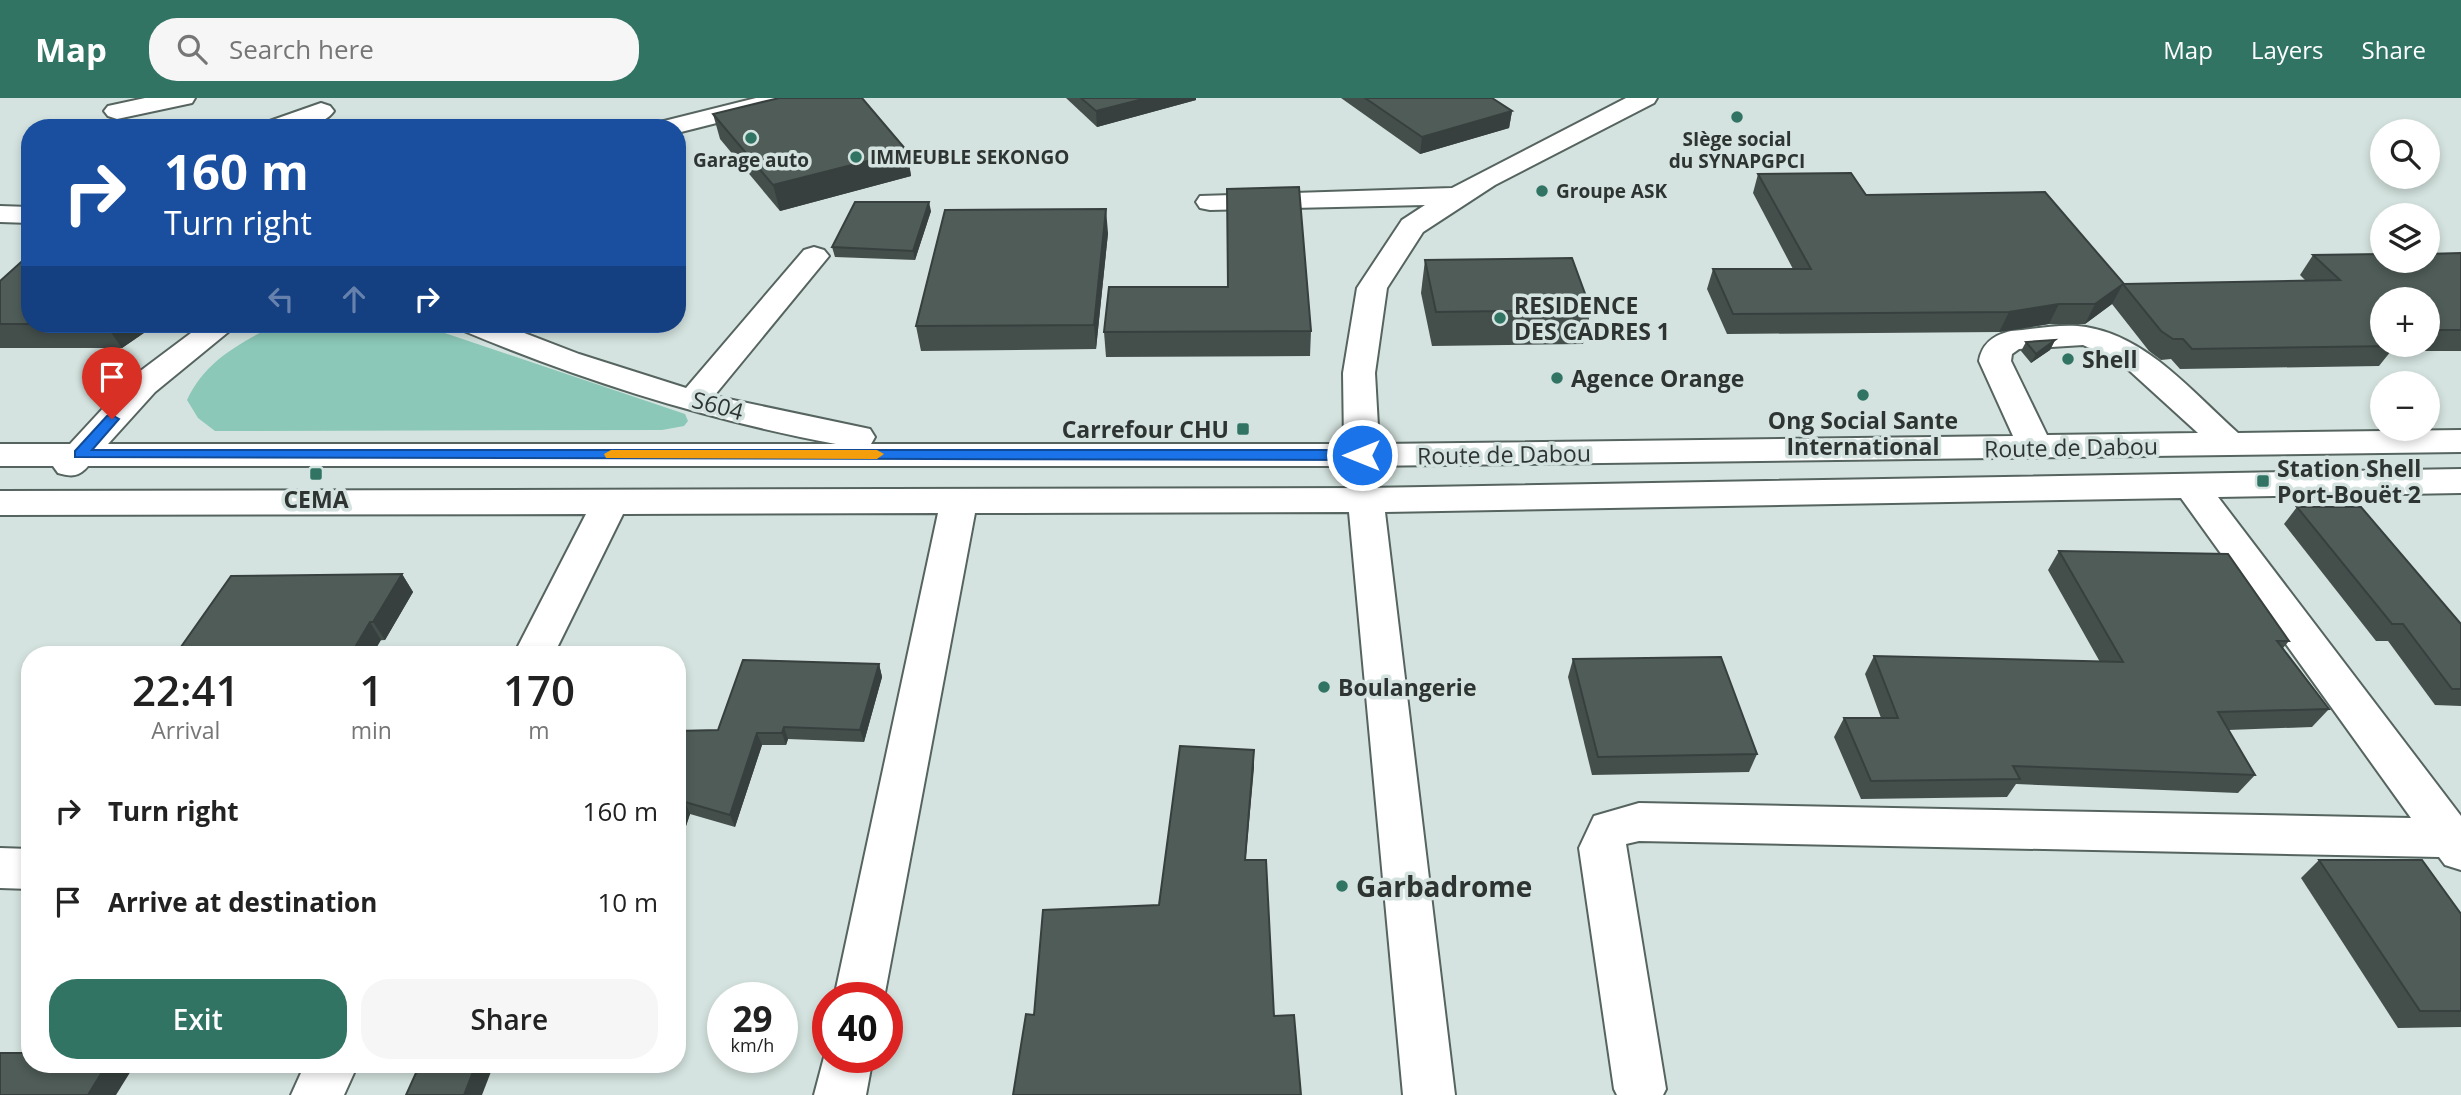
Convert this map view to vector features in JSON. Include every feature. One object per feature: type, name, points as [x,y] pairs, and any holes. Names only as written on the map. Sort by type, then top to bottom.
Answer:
[{"type":"street","points":[[109,104],[183,98]]},
{"type":"street","points":[[686,123],[787,98]]},
{"type":"street","points":[[1362,455],[1359,373],[1372,288],[1412,226],[1485,179],[1645,98]]},
{"type":"street","points":[[109,104],[128,119]]},
{"type":"street","points":[[301,119],[322,112]]},
{"type":"street","points":[[1210,202],[1458,196]]},
{"type":"street","points":[[0,214],[21,215]]},
{"type":"street","points":[[694,399],[814,256]]},
{"type":"street","points":[[38,503],[143,385],[210,333]]},
{"type":"street","name":"S604","points":[[497,333],[559,358],[694,399],[813,430],[970,455]]},
{"type":"street","points":[[2036,448],[1995,361],[1997,350],[2011,340],[2084,336],[2107,342],[2131,355],[2230,444]]},
{"type":"street","name":"Route de Dabou","points":[[0,455],[1362,455],[2036,448],[2461,440]]},
{"type":"street","points":[[0,503],[1366,500],[2461,481]]},
{"type":"street","points":[[2191,486],[2456,845]]},
{"type":"street","points":[[1366,500],[1429,1095]]},
{"type":"street","points":[[862,982],[959,501]]},
{"type":"street","points":[[538,646],[610,503]]},
{"type":"street","points":[[1640,1089],[1601,848],[1610,829],[1639,822],[2456,845]]},
{"type":"street","points":[[0,868],[21,869]]},
{"type":"street","points":[[317,1095],[328,1073]]},
{"type":"street","points":[[840,1095],[844,1073]]},
{"type":"green space","points":[[260,333],[445,333],[685,414],[688,421],[684,426],[662,430],[215,431],[198,418],[187,400],[213,364]]},
{"type":"building","points":[[779,98],[862,98],[907,151],[773,185],[713,114]]},
{"type":"building","points":[[1081,98],[1147,98],[1096,111]]},
{"type":"building","points":[[1365,98],[1492,98],[1512,111],[1422,137]]},
{"type":"building","points":[[1851,173],[1866,195],[2045,192],[2124,284],[2340,280],[2313,255],[2370,254],[2370,273],[2440,273],[2440,254],[2461,253],[2461,330],[2440,330],[2440,287],[2370,287],[2370,346],[2192,349],[2183,339],[2173,339],[2161,331],[2123,284],[2095,304],[2059,304],[2009,312],[1733,314],[1713,269],[1811,269],[1758,174]]},
{"type":"building","points":[[1299,187],[1311,331],[1104,332],[1109,287],[1228,287],[1227,189]]},
{"type":"building","points":[[855,202],[929,202],[913,251],[832,247]]},
{"type":"building","points":[[1106,209],[1094,325],[916,326],[945,210]]},
{"type":"building","points":[[1572,258],[1591,310],[1436,312],[1425,260]]},
{"type":"building","points":[[21,262],[21,324],[0,324],[0,281]]},
{"type":"building","points":[[2055,340],[2036,354],[2026,342]]},
{"type":"building","points":[[2297,507],[2361,507],[2461,624],[2461,689],[2452,689],[2403,624],[2392,624]]},
{"type":"building","points":[[2059,551],[2228,554],[2289,641],[2277,641],[2329,709],[2218,712],[2255,775],[2013,766],[2020,779],[1871,781],[1844,718],[1898,718],[1874,656],[2123,662]]},
{"type":"building","points":[[402,574],[356,646],[182,646],[231,576]]},
{"type":"building","points":[[1721,657],[1757,754],[1598,757],[1573,659]]},
{"type":"building","points":[[743,660],[879,664],[860,730],[784,727],[782,733],[757,733],[730,815],[686,802],[686,731],[718,730]]},
{"type":"building","points":[[1180,746],[1254,750],[1245,860],[1266,860],[1274,1016],[1294,1015],[1301,1095],[1013,1095],[1026,1014],[1034,1015],[1043,910],[1159,905]]},
{"type":"building","points":[[2319,860],[2422,860],[2461,914],[2461,1011],[2420,1011]]},
{"type":"building","points":[[0,1053],[21,1053],[21,1073],[101,1073],[88,1095],[0,1095]]},
{"type":"building","points":[[416,1073],[473,1073],[464,1095],[406,1095]]},
{"type":"slow traffic","points":[[611,454],[877,454]]},
{"type":"place","name":"SIège social du SYNAPGPCI","points":[[1737,117]]},
{"type":"place","name":"Garage auto","points":[[751,138]]},
{"type":"place","name":"IMMEUBLE SEKONGO","points":[[856,157]]},
{"type":"place","name":"Groupe ASK","points":[[1542,191]]},
{"type":"place","name":"RESIDENCE DES CADRES 1","points":[[1500,318]]},
{"type":"place","name":"Shell","points":[[2068,359]]},
{"type":"place","name":"Agence Orange","points":[[1557,378]]},
{"type":"place","name":"Ong Social Sante International","points":[[1863,395]]},
{"type":"place","name":"Carrefour CHU","points":[[1243,429]]},
{"type":"place","name":"CEMA","points":[[316,474]]},
{"type":"place","name":"Station Shell Port-Bouët 2","points":[[2263,481]]},
{"type":"place","name":"Boulangerie","points":[[1324,687]]},
{"type":"place","name":"Garbadrome","points":[[1342,886]]},
{"type":"route","points":[[112,419],[80,454],[1362,455]]}]
